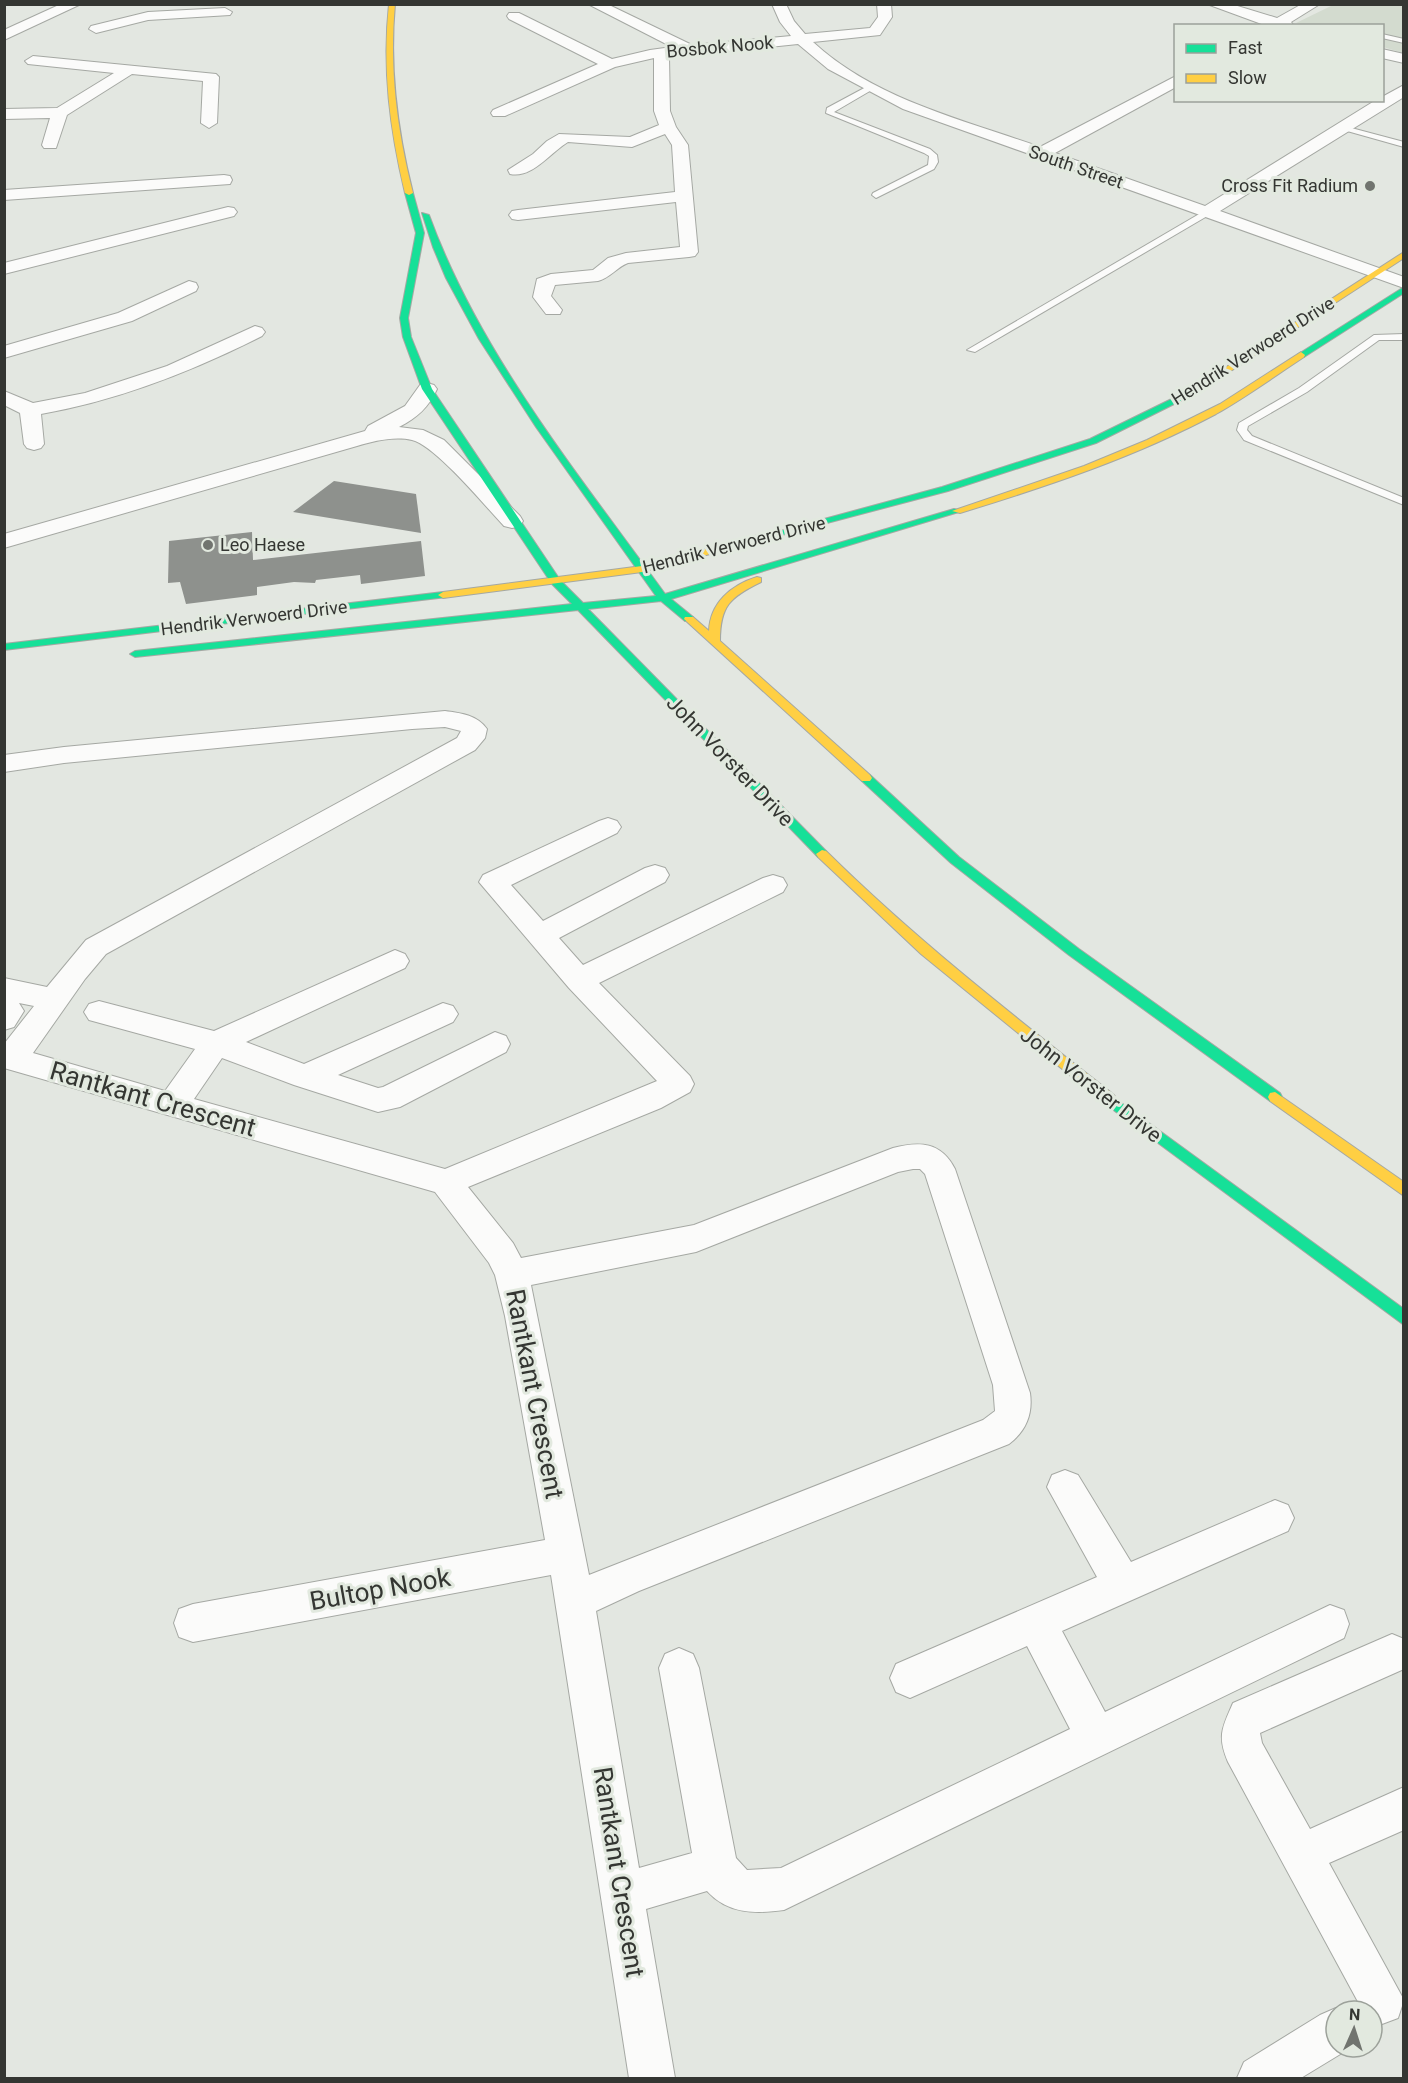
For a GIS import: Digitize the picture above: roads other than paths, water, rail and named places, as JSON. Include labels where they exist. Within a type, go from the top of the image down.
[{"type":"main road","name":"John Vorster Drive","points":[[392,4],[386,65],[391,117],[400,165],[420,233],[420,243],[406,300],[404,318],[407,337],[427,389],[556,582],[846,879],[966,987],[1152,1133],[1404,1318]]},
{"type":"main road","points":[[400,4],[395,33],[394,65],[400,126],[408,164],[431,234],[460,297],[503,374],[663,598],[715,641],[955,860],[1074,952],[1404,1190]]},
{"type":"main road","name":"Hendrik Verwoerd Drive","points":[[4,647],[556,582],[642,569],[945,489],[1093,441],[1151,414],[1206,385],[1404,254]]},
{"type":"main road","name":"Hendrik Verwoerd Drive","points":[[122,655],[663,598],[1063,477],[1154,441],[1214,411],[1404,289]]},
{"type":"main road","points":[[715,641],[713,618],[725,599],[751,582],[940,516]]},
{"type":"street","points":[[4,36],[74,4]]},
{"type":"street","points":[[595,4],[687,49]]},
{"type":"street","name":"South Street","points":[[779,4],[800,40],[871,88],[934,116],[1404,283]]},
{"type":"street","name":"Bosbok Nook","points":[[499,113],[610,64],[640,56],[687,49],[875,32],[885,17],[884,4]]},
{"type":"street","points":[[1214,4],[1277,24]]},
{"type":"street","points":[[1282,24],[1313,4]]},
{"type":"street","points":[[96,28],[148,16],[228,8],[222,30]]},
{"type":"street","points":[[514,16],[610,64]]},
{"type":"street","points":[[554,310],[542,297],[543,284],[551,280],[598,275],[614,262],[626,258],[689,252],[680,145],[668,127],[662,111],[661,52]]},
{"type":"street","points":[[1384,53],[1404,59]]},
{"type":"street","points":[[33,61],[211,78],[209,123]]},
{"type":"street","points":[[4,114],[60,113],[129,70]]},
{"type":"street","points":[[1040,154],[1174,81]]},
{"type":"street","points":[[1206,213],[1404,90]]},
{"type":"street","points":[[50,145],[60,113]]},
{"type":"street","points":[[516,170],[539,158],[553,144],[565,137],[632,142],[668,127]]},
{"type":"street","points":[[4,195],[224,180]]},
{"type":"street","points":[[168,226],[173,184]]},
{"type":"street","points":[[518,215],[685,196]]},
{"type":"street","points":[[4,269],[228,212]]},
{"type":"street","points":[[4,352],[125,317],[189,287]]},
{"type":"street","points":[[4,397],[30,410],[84,399],[158,378],[211,356],[255,332]]},
{"type":"street","points":[[350,441],[412,411],[424,399],[427,389]]},
{"type":"street","points":[[30,410],[34,444]]},
{"type":"street","points":[[4,541],[350,441],[403,432],[429,438],[522,531]]},
{"type":"street","points":[[4,764],[64,755],[412,720],[444,718],[471,724],[474,729],[472,738],[466,744],[96,948],[75,971],[56,1000],[8,1057]]},
{"type":"street","points":[[446,1182],[650,1099],[679,1084],[579,980],[493,882],[608,827]]},
{"type":"street","points":[[540,935],[655,875]]},
{"type":"street","points":[[579,980],[773,885]]},
{"type":"street","points":[[172,1105],[216,1044],[395,961]]},
{"type":"street","points":[[4,1019],[9,1011],[6,996],[56,1000]]},
{"type":"street","points":[[99,1012],[216,1044],[305,1077],[378,1100],[389,1098],[495,1044]]},
{"type":"street","points":[[305,1077],[443,1014]]},
{"type":"street","name":"Rantkant Crescent","points":[[8,1057],[446,1182],[501,1253],[512,1275],[575,1601],[652,2079]]},
{"type":"street","points":[[512,1275],[696,1238],[893,1161],[922,1156],[932,1160],[939,1169],[1011,1385],[1013,1416],[1007,1425],[996,1432],[639,1573],[575,1601]]},
{"type":"street","points":[[1065,1487],[1123,1585]]},
{"type":"street","points":[[910,1678],[1275,1518]]},
{"type":"street","name":"Bultop Nook","points":[[193,1623],[566,1554]]},
{"type":"street","points":[[1036,1623],[1096,1737]]},
{"type":"street","points":[[679,1668],[716,1867],[726,1883],[749,1893],[784,1889],[1330,1624]]},
{"type":"street","points":[[1385,2001],[1242,1748],[1240,1733],[1247,1717],[1392,1654]]},
{"type":"street","points":[[1301,1854],[1404,1808]]},
{"type":"street","points":[[623,1894],[716,1867]]},
{"type":"street","points":[[1260,2079],[1324,2039]]},
{"type":"lane","points":[[1384,36],[1404,41]]},
{"type":"lane","points":[[871,88],[830,110],[830,113],[927,151],[933,155],[934,162],[931,167],[876,195]]},
{"type":"lane","points":[[1343,127],[1404,145]]},
{"type":"lane","points":[[1391,141],[1404,133]]},
{"type":"lane","points":[[972,350],[1206,213]]},
{"type":"lane","points":[[1404,337],[1377,337],[1303,390],[1243,425],[1242,430],[1248,438],[1404,502]]},
{"type":"place","name":"Cross Fit Radium","points":[[1370,186]]},
{"type":"place","name":"Leo Haese","points":[[208,545]]}]
